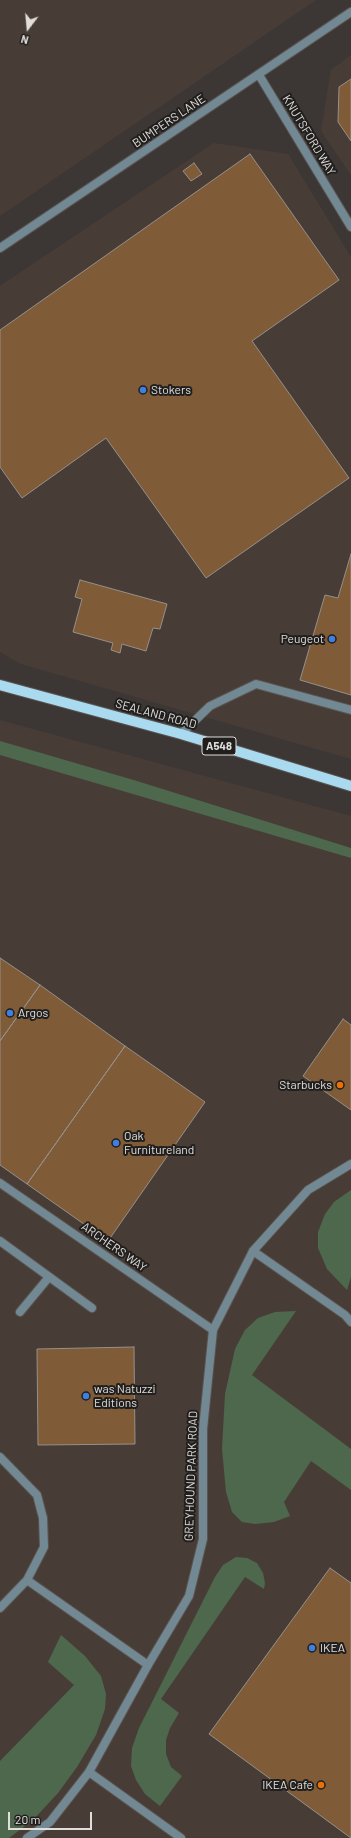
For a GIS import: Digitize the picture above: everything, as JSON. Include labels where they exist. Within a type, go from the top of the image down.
[{"type":"main road","name":"SEALAND ROAD","points":[[0,685],[181,734],[351,786]]},
{"type":"street","name":"BUMPERS LANE","points":[[0,248],[351,12]]},
{"type":"street","name":"KNUTSFORD WAY","points":[[259,75],[351,227]]},
{"type":"street","points":[[181,734],[210,706],[256,684],[351,710]]},
{"type":"street","name":"GREYHOUND PARK ROAD","points":[[27,1838],[50,1822],[89,1772],[148,1665],[189,1596],[203,1539],[203,1429],[214,1330],[253,1251],[308,1190],[351,1164]]},
{"type":"street","name":"ARCHERS WAY","points":[[0,1183],[214,1330]]},
{"type":"street","points":[[0,1241],[92,1308]]},
{"type":"street","points":[[253,1251],[345,1315],[351,1322]]},
{"type":"street","points":[[20,1312],[49,1277]]},
{"type":"street","points":[[0,1456],[37,1495],[43,1518],[44,1548],[27,1580],[0,1608]]},
{"type":"street","points":[[27,1580],[148,1665]]},
{"type":"street","points":[[89,1772],[181,1838]]},
{"type":"shaded area","points":[[0,0],[316,0],[0,216]]},
{"type":"shaded area","points":[[351,55],[351,175],[321,131],[331,70]]},
{"type":"shaded area","points":[[214,143],[288,154],[351,257],[351,759],[21,664],[0,652],[0,286]]},
{"type":"shaded area","points":[[0,720],[351,816],[351,1838],[0,1838]]},
{"type":"green space","points":[[0,741],[137,781],[351,848],[351,858],[0,755]]},
{"type":"green space","points":[[351,1190],[351,1277],[347,1290],[327,1269],[318,1248],[318,1232],[325,1214],[334,1202]]},
{"type":"green space","points":[[296,1311],[252,1375],[351,1449],[351,1490],[311,1461],[284,1502],[290,1516],[274,1522],[255,1524],[242,1522],[232,1512],[226,1492],[222,1449],[225,1394],[235,1349],[245,1330],[258,1318],[275,1312]]},
{"type":"green space","points":[[236,1557],[247,1558],[257,1563],[263,1573],[265,1583],[264,1589],[245,1577],[161,1699],[179,1713],[170,1728],[166,1740],[166,1754],[171,1767],[182,1776],[160,1806],[145,1794],[136,1780],[131,1766],[132,1748],[139,1728],[215,1577],[223,1565]]},
{"type":"green space","points":[[61,1635],[85,1656],[101,1676],[106,1694],[105,1709],[96,1735],[77,1767],[58,1793],[33,1820],[9,1838],[0,1838],[0,1761],[74,1685],[48,1662]]},
{"type":"building","points":[[351,79],[351,141],[338,122],[339,87]]},
{"type":"building","name":"Stokers","points":[[250,154],[339,280],[252,341],[349,478],[206,578],[106,438],[22,498],[0,467],[0,330]]},
{"type":"building","points":[[194,163],[202,174],[191,181],[183,171]]},
{"type":"building","name":"Peugeot","points":[[351,554],[351,695],[300,680],[325,595],[338,598]]},
{"type":"building","points":[[80,580],[167,604],[160,629],[153,628],[146,651],[122,644],[120,653],[111,650],[113,643],[73,632],[82,599],[75,597]]},
{"type":"building","name":"Argos","points":[[0,958],[40,985],[0,1041]]},
{"type":"building","points":[[40,985],[125,1046],[27,1184],[0,1165],[0,1041]]},
{"type":"building","points":[[343,1019],[351,1025],[351,1110],[303,1076]]},
{"type":"building","name":"Oak Furnitureland","points":[[125,1046],[205,1102],[108,1241],[27,1184]]},
{"type":"building","name":"was Natuzzi Editions","points":[[134,1347],[135,1444],[38,1445],[37,1349]]},
{"type":"building","name":"IKEA","points":[[330,1568],[351,1583],[351,1838],[209,1734]]},
{"type":"place","name":"Stokers","points":[[143,390]]},
{"type":"place","name":"Peugeot","points":[[332,639]]},
{"type":"place","name":"Argos","points":[[10,1013]]},
{"type":"place","name":"Starbucks","points":[[340,1085]]},
{"type":"place","name":"Oak Furnitureland","points":[[116,1143]]},
{"type":"place","name":"was Natuzzi Editions","points":[[86,1396]]},
{"type":"place","name":"IKEA","points":[[312,1648]]},
{"type":"place","name":"IKEA Cafe","points":[[321,1785]]}]
